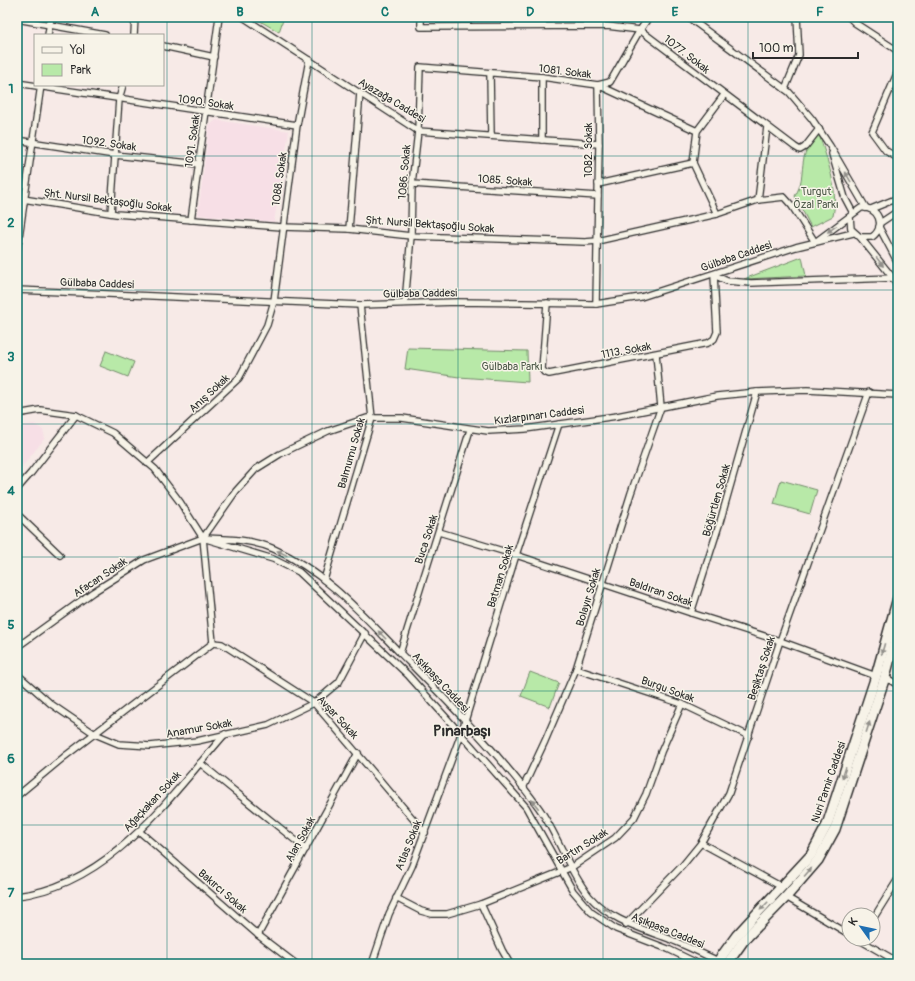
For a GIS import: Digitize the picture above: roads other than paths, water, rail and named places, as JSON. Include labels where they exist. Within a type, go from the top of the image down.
[{"type":"main road","name":"Nuri Pamir Caddesi","points":[[720,963],[786,897],[818,860],[835,829],[880,676],[898,598]]},
{"type":"main road","name":"Nuri Pamir Caddesi","points":[[720,963],[737,934],[811,855],[827,825],[898,628]]},
{"type":"street","points":[[48,34],[51,17]]},
{"type":"street","points":[[134,34],[135,17]]},
{"type":"street","name":"1091. Sokak","points":[[191,220],[219,17]]},
{"type":"street","name":"Ayazağa Caddesi","points":[[243,17],[418,131],[599,144]]},
{"type":"street","points":[[421,17],[421,27],[607,26],[640,30]]},
{"type":"street","points":[[598,85],[610,82],[649,17]]},
{"type":"street","points":[[688,17],[698,20],[785,89],[819,129],[868,208],[878,215],[880,225],[898,263]]},
{"type":"street","points":[[785,89],[800,55],[797,17]]},
{"type":"street","points":[[849,17],[855,23],[898,51]]},
{"type":"street","points":[[17,19],[99,34]]},
{"type":"street","name":"1077. Sokak","points":[[640,30],[766,127],[800,150],[805,147],[819,129]]},
{"type":"street","points":[[164,46],[214,56]]},
{"type":"street","name":"1088. Sokak","points":[[274,300],[282,227],[297,125],[309,60]]},
{"type":"street","name":"1081. Sokak","points":[[420,67],[542,77],[598,85],[697,131]]},
{"type":"street","name":"1086. Sokak","points":[[405,303],[411,236],[412,184],[418,131],[420,67]]},
{"type":"street","points":[[898,70],[872,132],[886,151],[898,158]]},
{"type":"street","points":[[490,73],[491,136]]},
{"type":"street","points":[[542,77],[542,140]]},
{"type":"street","name":"1090. Sokak","points":[[17,83],[34,85]]},
{"type":"street","name":"1082. Sokak","points":[[596,304],[599,144],[598,85]]},
{"type":"street","points":[[17,249],[41,86]]},
{"type":"street","name":"1090. Sokak","points":[[41,86],[206,113],[297,125]]},
{"type":"street","points":[[111,213],[119,99],[123,86]]},
{"type":"street","points":[[348,229],[360,93]]},
{"type":"street","points":[[717,214],[693,163],[697,131],[724,95]]},
{"type":"street","points":[[758,200],[766,127]]},
{"type":"street","name":"1092. Sokak","points":[[17,140],[115,155],[199,164]]},
{"type":"street","points":[[830,146],[851,215],[850,224],[853,233],[860,238],[893,278],[898,288]]},
{"type":"street","points":[[598,184],[693,163]]},
{"type":"street","name":"1085. Sokak","points":[[412,184],[598,196]]},
{"type":"street","name":"Şht. Nursil Bektaşoğlu Sokak","points":[[17,198],[111,213],[282,227],[348,229],[411,236],[597,241],[717,214],[758,200],[784,198],[792,206],[815,242]]},
{"type":"street","points":[[815,242],[861,208],[868,208],[898,198]]},
{"type":"street","points":[[860,238],[872,236],[880,225],[898,211]]},
{"type":"street","name":"Gülbaba Caddesi","points":[[17,290],[360,304],[456,302],[596,304],[641,297],[714,275],[744,263],[815,242],[853,233]]},
{"type":"street","points":[[714,275],[727,281],[751,283],[893,278]]},
{"type":"street","name":"1113. Sokak","points":[[547,304],[542,368],[544,372],[549,374],[708,343],[714,339],[717,332],[714,275]]},
{"type":"street","name":"Anış Sokak","points":[[147,463],[239,378],[267,325],[274,300]]},
{"type":"street","name":"Balmumu Sokak","points":[[324,580],[372,418],[360,304]]},
{"type":"street","points":[[656,354],[661,407]]},
{"type":"street","name":"Kızlarpınarı Caddesi","points":[[203,538],[236,491],[256,468],[280,454],[328,431],[372,418],[402,418],[447,424],[470,430],[488,431],[526,429],[661,407],[717,396],[757,392],[807,390],[869,392],[898,395]]},
{"type":"street","name":"Böğürtlen Sokak","points":[[691,613],[720,522],[757,392]]},
{"type":"street","name":"Beşiktaş Sokak","points":[[626,924],[683,866],[701,843],[729,793],[780,641],[869,392]]},
{"type":"street","name":"Bolayır Sokak","points":[[523,788],[576,669],[602,583],[661,407]]},
{"type":"street","points":[[17,414],[40,410],[76,415],[113,433],[155,469],[180,502],[203,538],[213,643],[17,796]]},
{"type":"street","points":[[17,489],[31,474],[76,415]]},
{"type":"street","name":"Batman Sokak","points":[[461,734],[516,555],[559,424]]},
{"type":"street","name":"Buca Sokak","points":[[400,653],[470,430]]},
{"type":"street","points":[[17,514],[60,555]]},
{"type":"street","name":"Baldıran Sokak","points":[[439,532],[516,555],[780,641],[880,676],[898,685]]},
{"type":"street","name":"Aşıkpaşa Caddesi","points":[[203,538],[242,540],[273,549],[298,561],[324,580],[430,682],[523,788],[540,810],[590,896],[626,924],[666,937],[720,963]]},
{"type":"street","name":"Aşıkpaşa Caddesi","points":[[203,538],[273,559],[299,572],[408,675],[526,806],[573,891],[591,912],[616,929],[668,949],[700,964]]},
{"type":"street","name":"Afacan Sokak","points":[[17,647],[93,592],[144,560],[203,538]]},
{"type":"street","name":"Anamur Sokak","points":[[17,674],[51,704],[95,734],[119,744],[150,746],[197,741],[268,726],[314,703],[339,682],[365,633]]},
{"type":"street","name":"Avşar Sokak","points":[[213,643],[222,644],[314,703],[425,833]]},
{"type":"street","name":"Burgu Sokak","points":[[576,669],[682,704],[749,736]]},
{"type":"street","name":"Bartın Sokak","points":[[396,898],[421,911],[432,914],[447,914],[481,904],[562,872],[615,838],[634,818],[646,794],[661,752],[682,704]]},
{"type":"street","name":"Ağaçkakan Sokak","points":[[17,896],[62,885],[94,867],[140,832],[225,734]]},
{"type":"street","name":"Atlas Sokak","points":[[372,964],[388,914],[425,833],[461,734]]},
{"type":"street","name":"Alan Sokak","points":[[258,935],[358,753]]},
{"type":"street","points":[[200,763],[306,849]]},
{"type":"street","name":"Bakırcı Sokak","points":[[140,832],[258,935],[296,964]]},
{"type":"street","points":[[701,843],[782,887]]},
{"type":"street","points":[[880,907],[898,879]]},
{"type":"street","points":[[786,897],[841,929]]},
{"type":"street","points":[[481,904],[510,964]]},
{"type":"street","points":[[873,947],[898,962]]},
{"type":"district","name":"Pınarbaşı","points":[[462,731]]},
{"type":"park label","name":"Turgut Özal Parkı","points":[[816,197]]},
{"type":"park label","name":"Gülbaba Parkı","points":[[512,366]]}]
